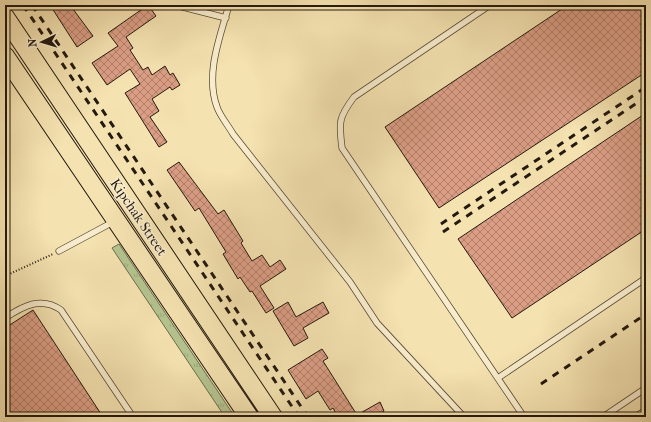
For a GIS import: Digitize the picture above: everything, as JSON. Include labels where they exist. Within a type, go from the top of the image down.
[{"type":"main road","name":"Kipchak Street","points":[[5,17],[273,417]]},
{"type":"main road","name":"Kipchak Street","points":[[5,56],[249,417]]},
{"type":"lane","points":[[175,5],[226,18]]},
{"type":"lane","points":[[229,5],[214,63],[213,86],[217,108],[233,134],[350,282],[377,323],[464,417]]},
{"type":"lane","points":[[490,5],[354,97],[344,110],[339,125],[342,148],[524,417]]},
{"type":"lane","points":[[59,251],[116,220]]},
{"type":"lane","points":[[498,378],[646,278]]},
{"type":"lane","points":[[5,318],[25,306],[37,303],[50,304],[60,310],[133,417]]},
{"type":"lane","points":[[603,417],[646,388]]},
{"type":"lane","points":[[635,417],[646,410]]},
{"type":"path","points":[[5,276],[59,251]]},
{"type":"green space","points":[[119,244],[235,417],[225,417],[112,248]]},
{"type":"building","points":[[50,5],[70,5],[93,36],[77,47]]},
{"type":"building","points":[[148,5],[156,16],[126,37],[133,48],[130,50],[143,70],[148,67],[152,75],[165,66],[170,75],[173,73],[180,85],[172,90],[170,87],[152,99],[159,111],[150,117],[167,142],[159,147],[125,93],[140,84],[130,69],[107,85],[92,63],[118,46],[108,33]]},
{"type":"building","points":[[568,5],[646,5],[646,72],[439,208],[385,127]]},
{"type":"building","points":[[646,113],[646,229],[512,318],[458,239]]},
{"type":"building","points":[[179,162],[218,214],[224,210],[243,241],[241,243],[252,261],[262,255],[270,267],[280,260],[286,269],[260,286],[274,308],[266,313],[252,291],[250,292],[240,277],[238,279],[223,254],[226,252],[199,208],[195,211],[167,170]]},
{"type":"building","points":[[288,302],[296,317],[323,302],[329,313],[303,328],[308,338],[294,346],[273,311]]},
{"type":"building","points":[[33,310],[103,417],[5,417],[5,328]]},
{"type":"building","points":[[322,349],[328,358],[323,361],[357,415],[380,402],[384,411],[373,417],[338,417],[333,408],[330,410],[318,391],[306,399],[288,370]]},
{"type":"railway","points":[[23,5],[299,417]]},
{"type":"railway","points":[[32,5],[308,417]]},
{"type":"railway","points":[[441,224],[646,87]]},
{"type":"railway","points":[[443,232],[646,97]]},
{"type":"railway","points":[[541,384],[646,314]]}]
